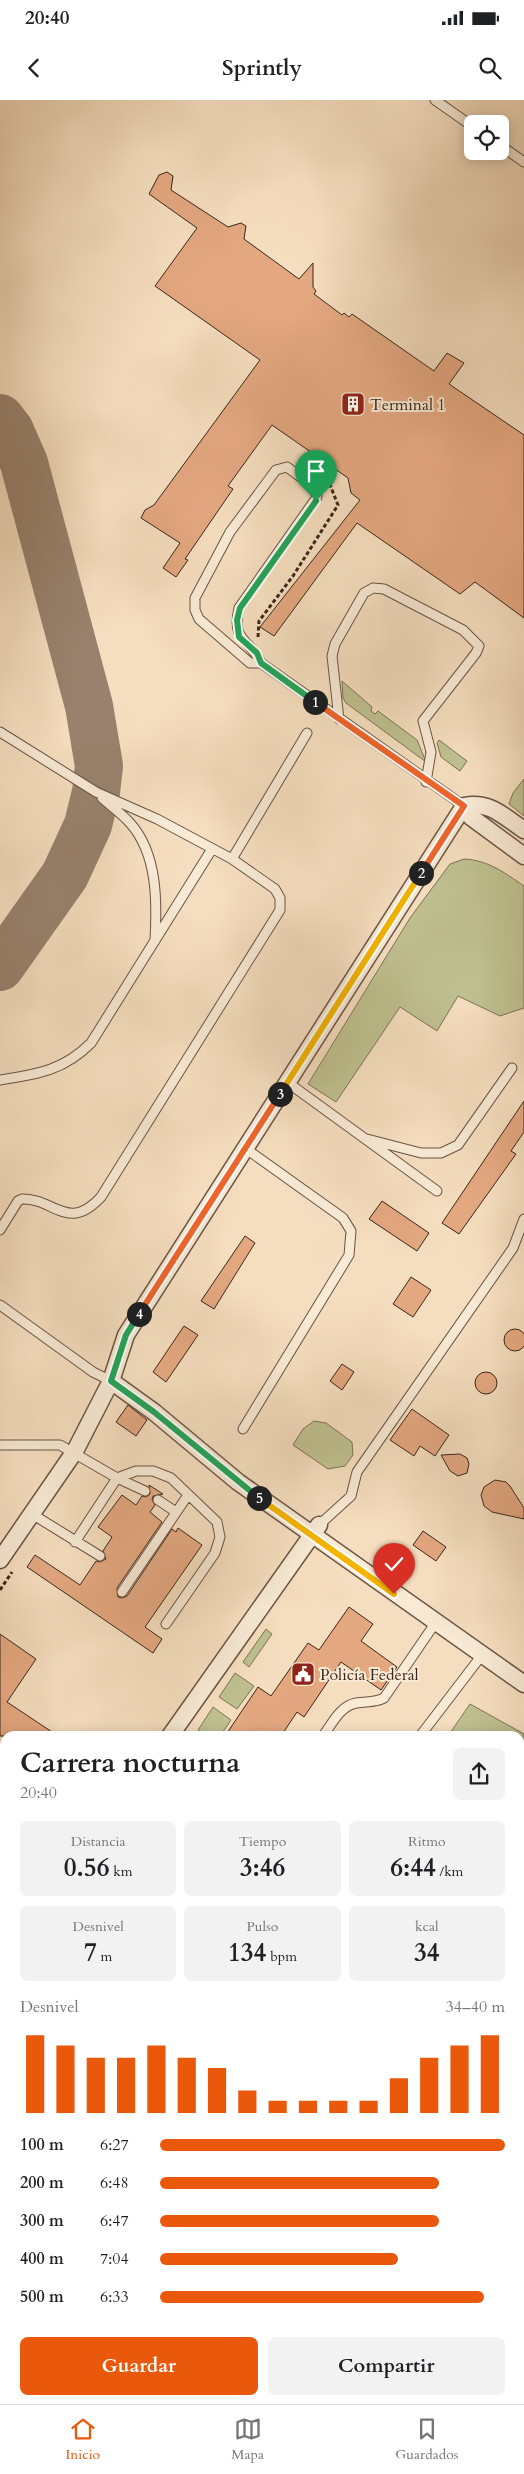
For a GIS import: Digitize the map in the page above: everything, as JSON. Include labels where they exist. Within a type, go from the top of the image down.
[{"type":"street","points":[[0,1560],[75,1451],[111,1381],[126,1335],[464,806],[486,805],[524,830]]},
{"type":"street","points":[[464,806],[471,818],[524,856]]},
{"type":"street","points":[[111,1381],[154,1412],[238,1482],[315,1530],[436,1622],[524,1684]]},
{"type":"street","points":[[174,1731],[315,1530]]},
{"type":"lane","points":[[435,100],[464,120]]},
{"type":"lane","points":[[509,151],[524,162]]},
{"type":"lane","points":[[261,663],[250,663],[199,618],[195,610],[195,598],[230,532],[276,470],[286,467],[314,486],[317,497],[240,608],[237,620],[239,637],[257,653],[261,663],[426,782],[464,806]]},
{"type":"lane","points":[[339,719],[332,656],[335,644],[364,593],[373,588],[384,589],[463,630],[479,646],[476,653],[423,721],[431,752],[426,782]]},
{"type":"lane","points":[[0,732],[96,792],[157,819],[232,859],[274,889],[280,898],[280,910],[101,1197],[90,1209],[78,1212],[60,1211],[22,1199],[18,1202],[0,1230]]},
{"type":"lane","points":[[232,859],[307,733]]},
{"type":"lane","points":[[96,792],[131,824],[144,845],[151,866],[157,904],[155,942]]},
{"type":"lane","points":[[0,1080],[44,1073],[78,1055],[90,1043],[212,849]]},
{"type":"lane","points":[[367,1139],[421,1153],[441,1153],[458,1145],[512,1068]]},
{"type":"lane","points":[[287,1082],[437,1191]]},
{"type":"lane","points":[[243,1429],[349,1255],[351,1231],[343,1218],[245,1148]]},
{"type":"lane","points":[[315,1530],[351,1496],[357,1472],[513,1248],[524,1219]]},
{"type":"lane","points":[[0,1305],[93,1372],[111,1381]]},
{"type":"lane","points":[[0,1445],[60,1445],[75,1451],[117,1478],[145,1491]]},
{"type":"lane","points":[[75,1542],[117,1478],[136,1472],[153,1471],[171,1478],[217,1522],[220,1537],[215,1553],[166,1624]]},
{"type":"lane","points":[[122,1592],[188,1495]]},
{"type":"lane","points":[[158,1500],[176,1512]]},
{"type":"lane","points":[[32,1514],[100,1556]]},
{"type":"lane","points":[[327,1731],[341,1711],[350,1704],[376,1702],[384,1698],[436,1622]]},
{"type":"lane","points":[[424,1731],[482,1654]]},
{"type":"path","points":[[257,653],[259,621],[293,576],[338,505],[319,458]]},
{"type":"green space","points":[[342,681],[372,707],[371,711],[375,714],[378,711],[417,740],[426,762],[346,703],[343,698]]},
{"type":"green space","points":[[439,740],[467,761],[460,771],[441,757],[437,743]]},
{"type":"green space","points":[[524,779],[524,816],[509,804],[513,793]]},
{"type":"green space","points":[[464,859],[489,865],[524,886],[524,1008],[500,1016],[458,996],[437,1031],[400,1007],[336,1102],[308,1084],[410,918],[450,864]]},
{"type":"green space","points":[[314,1421],[326,1423],[352,1442],[353,1455],[345,1466],[328,1469],[293,1445],[303,1429]]},
{"type":"green space","points":[[266,1629],[272,1634],[249,1667],[243,1662]]},
{"type":"green space","points":[[235,1673],[254,1686],[237,1709],[219,1697]]},
{"type":"green space","points":[[470,1704],[519,1731],[451,1731]]},
{"type":"green space","points":[[213,1707],[231,1720],[223,1731],[198,1730]]},
{"type":"building","name":"Terminal 1","points":[[167,172],[173,176],[171,190],[228,227],[241,223],[246,226],[244,239],[299,279],[313,263],[313,287],[316,291],[314,294],[342,315],[344,313],[349,317],[352,314],[434,371],[447,353],[464,363],[449,384],[524,435],[524,618],[475,582],[460,594],[357,523],[274,636],[260,627],[360,500],[351,493],[348,478],[272,425],[228,486],[233,489],[185,559],[188,560],[176,577],[163,568],[180,543],[141,518],[145,510],[154,505],[260,360],[155,286],[197,228],[149,194],[159,175]]},
{"type":"building","points":[[524,1101],[524,1132],[511,1151],[516,1154],[459,1234],[442,1223]]},
{"type":"building","points":[[382,1201],[429,1233],[417,1251],[369,1219]]},
{"type":"building","points":[[245,1236],[255,1243],[214,1309],[201,1301]]},
{"type":"building","points":[[411,1277],[431,1290],[413,1317],[393,1304]]},
{"type":"building","points":[[184,1326],[198,1335],[166,1382],[153,1372]]},
{"type":"building","points":[[511,1330],[519,1330],[525,1336],[525,1344],[519,1350],[511,1350],[505,1344],[505,1336]]},
{"type":"building","points":[[342,1364],[354,1372],[342,1390],[330,1381]]},
{"type":"building","points":[[486,1372],[494,1375],[497,1383],[494,1391],[486,1394],[478,1391],[475,1383],[478,1375]]},
{"type":"building","points":[[128,1405],[147,1420],[136,1436],[116,1422]]},
{"type":"building","points":[[412,1409],[449,1435],[435,1456],[420,1446],[414,1456],[390,1440]]},
{"type":"building","points":[[460,1454],[467,1458],[469,1464],[467,1473],[458,1476],[450,1471],[441,1455]]},
{"type":"building","points":[[495,1480],[506,1482],[510,1486],[524,1508],[524,1519],[492,1512],[484,1506],[481,1495],[484,1487]]},
{"type":"building","points":[[149,1485],[163,1494],[153,1496],[152,1500],[155,1505],[150,1512],[162,1522],[117,1588],[118,1597],[127,1596],[172,1529],[176,1532],[178,1528],[202,1545],[145,1627],[162,1639],[153,1653],[27,1567],[35,1555],[80,1585],[96,1561],[100,1562],[106,1559],[103,1551],[112,1537],[98,1527],[122,1495],[136,1505],[142,1496],[146,1497],[150,1494]]},
{"type":"building","points":[[423,1531],[446,1547],[436,1561],[413,1545]]},
{"type":"building","points":[[349,1607],[373,1624],[361,1641],[397,1667],[381,1690],[341,1662],[304,1717],[297,1712],[284,1731],[228,1731],[258,1687],[271,1696],[308,1643],[319,1650]]},
{"type":"building","points":[[0,1634],[36,1659],[7,1702],[50,1731],[0,1731]]},
{"type":"taxiway","points":[[0,418],[10,431],[24,463],[89,706],[99,766],[96,792],[88,825],[65,875],[0,967]]},
{"type":"place","name":"Terminal 1","points":[[353,404]]},
{"type":"place","name":"Policía Federal","points":[[303,1674]]},
{"type":"route","points":[[316,501],[240,608],[237,620],[239,637],[257,653],[261,663],[426,782],[464,806],[126,1335],[111,1381],[154,1412],[238,1482],[394,1594]]}]
